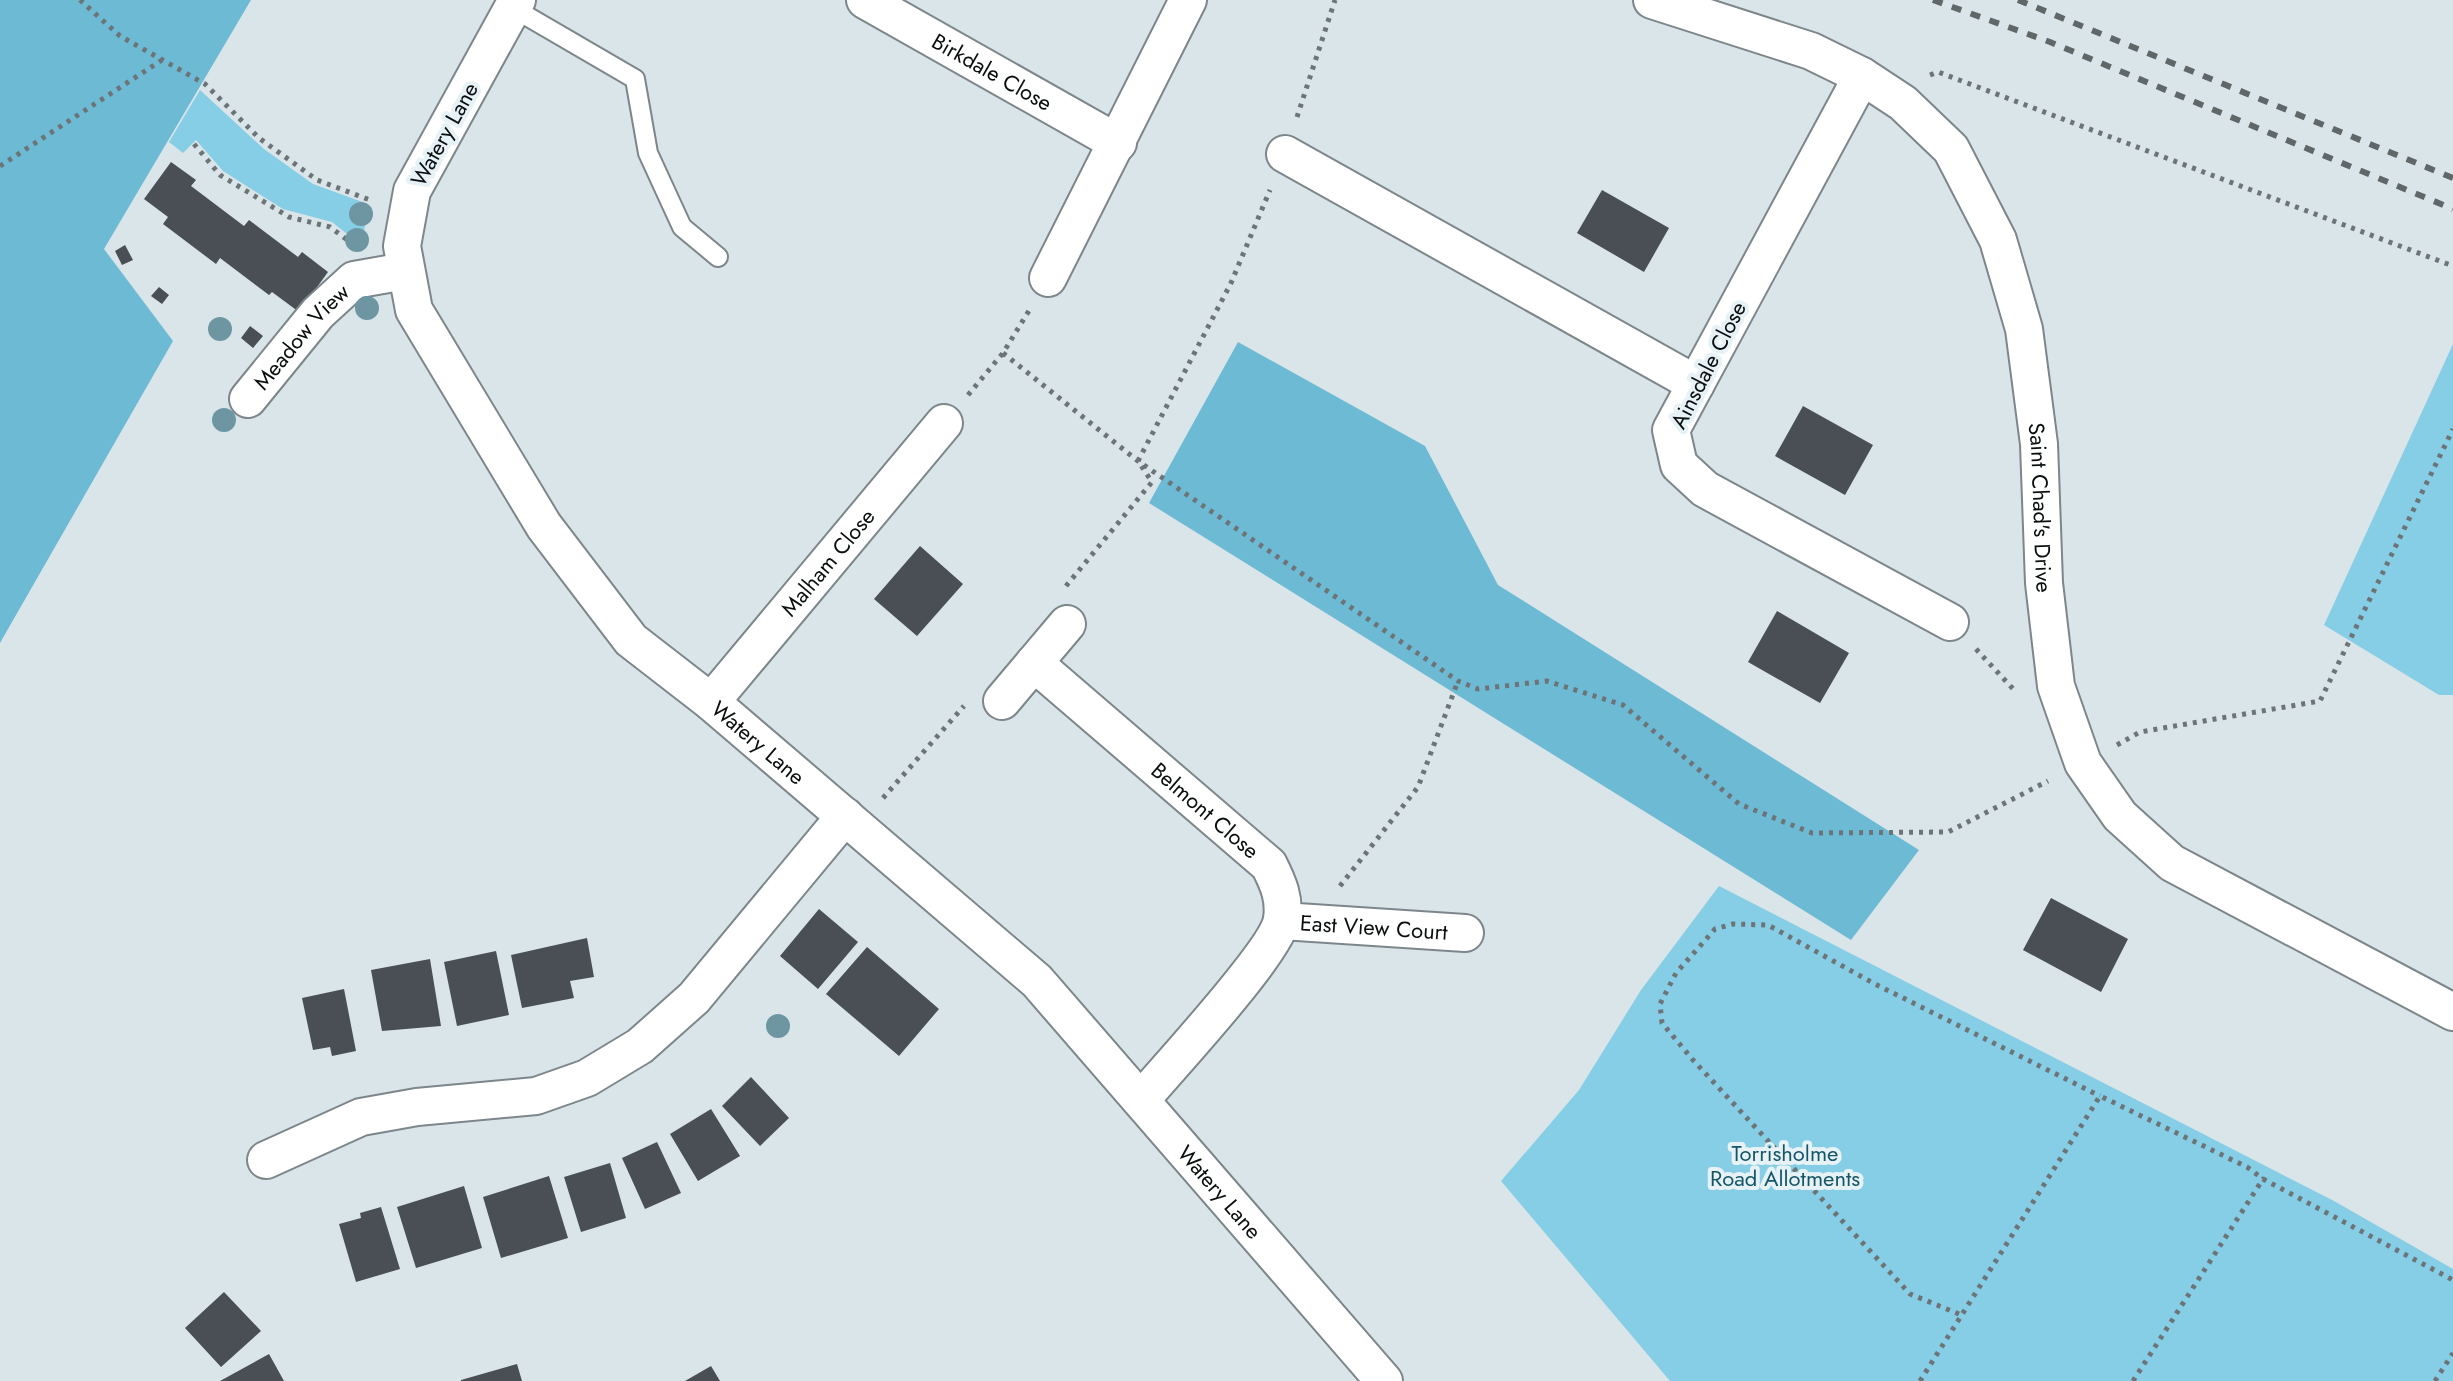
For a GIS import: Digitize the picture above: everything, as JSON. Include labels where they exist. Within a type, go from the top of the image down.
[{"type":"street","name":"Birkdale Close","points":[[865,0],[1118,143]]},
{"type":"street","points":[[1048,278],[1188,0]]},
{"type":"street","name":"Saint Chad's Drive","points":[[1652,0],[1811,51],[1871,82],[1903,103],[1951,149],[1998,240],[2024,329],[2039,444],[2044,583],[2056,686],[2083,763],[2120,816],[2172,863],[2453,1012]]},
{"type":"street","name":"Watery Lane","points":[[515,4],[412,191],[402,246],[414,310],[544,526],[631,640],[711,702],[1037,981],[1384,1381]]},
{"type":"street","name":"Ainsdale Close","points":[[1871,82],[1671,430],[1679,465],[1705,489],[1950,622]]},
{"type":"street","points":[[1285,154],[1696,384]]},
{"type":"street","name":"Meadow View","points":[[248,399],[318,313],[354,280],[405,271]]},
{"type":"street","name":"Malham Close","points":[[711,702],[944,423]]},
{"type":"street","points":[[988,698],[1034,663],[1067,624]]},
{"type":"street","name":"Belmont Close","points":[[1034,663],[1269,865],[1283,894],[1282,921]]},
{"type":"street","points":[[266,1160],[361,1117],[417,1107],[469,1105],[536,1096],[587,1078],[640,1046],[694,998],[845,816]]},
{"type":"street","points":[[1141,1100],[1265,952],[1282,921]]},
{"type":"street","name":"East View Court","points":[[1282,921],[1465,933]]},
{"type":"lane","points":[[515,4],[635,79],[648,153],[682,227],[718,257]]},
{"type":"path","points":[[80,0],[120,36],[205,84],[259,138],[317,180],[378,203]]},
{"type":"path","points":[[1138,461],[1231,283],[1285,154],[1335,0]]},
{"type":"path","points":[[0,166],[162,60]]},
{"type":"path","points":[[1871,82],[1938,72],[2453,266]]},
{"type":"path","points":[[194,144],[220,175],[289,217],[330,227],[362,252]]},
{"type":"path","points":[[944,423],[1003,353],[1048,278]]},
{"type":"path","points":[[1003,353],[1138,461],[1458,681],[1478,689],[1547,681],[1623,705],[1739,804],[1812,833],[1948,832],[2140,732],[2320,701],[2453,429]]},
{"type":"path","points":[[1064,588],[1152,482],[1138,461]]},
{"type":"path","points":[[1950,622],[2019,695],[2056,686]]},
{"type":"path","points":[[1331,899],[1418,787],[1458,681]]},
{"type":"path","points":[[880,801],[988,698]]},
{"type":"path","points":[[1959,1314],[1910,1294],[1662,1023],[1660,1004],[1676,973],[1715,929],[1733,924],[1768,925],[1875,984],[2247,1167],[2263,1179],[2453,1280]]},
{"type":"path","points":[[1920,1381],[1959,1314],[2100,1096]]},
{"type":"path","points":[[2133,1381],[2263,1179]]},
{"type":"path","points":[[2435,1381],[2453,1353]]},
{"type":"green space","points":[[200,90],[264,149],[313,184],[368,204],[362,246],[332,222],[283,209],[223,171],[196,140],[183,153],[169,142]]},
{"type":"green space","points":[[2453,344],[2453,695],[2439,695],[2324,625]]},
{"type":"green space","name":"Torrisholme Road Allotments","points":[[1719,886],[2334,1201],[2453,1269],[2453,1381],[1670,1381],[1501,1181],[1579,1090],[1641,990]]},
{"type":"shaded area","points":[[0,0],[251,0],[104,249],[173,341],[0,643]]},
{"type":"shaded area","points":[[1238,342],[1425,446],[1498,585],[1919,850],[1851,940],[1149,503]]},
{"type":"building","points":[[171,162],[196,180],[191,186],[244,226],[249,220],[298,257],[302,252],[328,272],[299,312],[272,292],[269,295],[220,258],[216,264],[163,224],[168,217],[144,199]]},
{"type":"building","points":[[1602,190],[1669,228],[1644,272],[1577,233]]},
{"type":"building","points":[[125,245],[133,260],[122,265],[115,251]]},
{"type":"building","points":[[159,287],[169,295],[162,304],[151,296]]},
{"type":"building","points":[[250,326],[263,336],[253,348],[241,338]]},
{"type":"building","points":[[1803,406],[1873,445],[1845,495],[1775,456]]},
{"type":"building","points":[[920,546],[963,584],[917,636],[874,599]]},
{"type":"building","points":[[1777,611],[1849,653],[1820,703],[1748,662]]},
{"type":"building","points":[[2051,898],[2128,939],[2101,992],[2023,950]]},
{"type":"building","points":[[819,909],[858,942],[818,989],[780,956]]},
{"type":"building","points":[[587,938],[594,977],[570,981],[574,998],[522,1008],[511,955]]},
{"type":"building","points":[[867,947],[939,1009],[899,1056],[826,994]]},
{"type":"building","points":[[496,951],[509,1015],[457,1026],[444,962]]},
{"type":"building","points":[[430,959],[441,1026],[382,1031],[371,970]]},
{"type":"building","points":[[344,989],[356,1051],[332,1056],[330,1047],[313,1050],[302,998]]},
{"type":"building","points":[[751,1077],[789,1118],[760,1146],[722,1106]]},
{"type":"building","points":[[711,1109],[740,1156],[698,1181],[670,1134]]},
{"type":"building","points":[[657,1142],[681,1193],[645,1209],[622,1158]]},
{"type":"building","points":[[610,1163],[626,1218],[581,1232],[564,1177]]},
{"type":"building","points":[[549,1176],[568,1238],[501,1258],[483,1197]]},
{"type":"building","points":[[464,1186],[482,1248],[416,1268],[397,1207]]},
{"type":"building","points":[[381,1207],[400,1269],[356,1282],[339,1224],[361,1218],[360,1213]]},
{"type":"building","points":[[224,1292],[261,1331],[221,1367],[185,1328]]},
{"type":"building","points":[[269,1354],[284,1381],[220,1381]]},
{"type":"building","points":[[517,1364],[522,1381],[461,1381],[461,1380]]},
{"type":"building","points":[[711,1366],[720,1381],[685,1381]]},
{"type":"railway","points":[[1933,0],[2050,42],[2453,209]]},
{"type":"railway","points":[[2018,0],[2453,178]]}]
